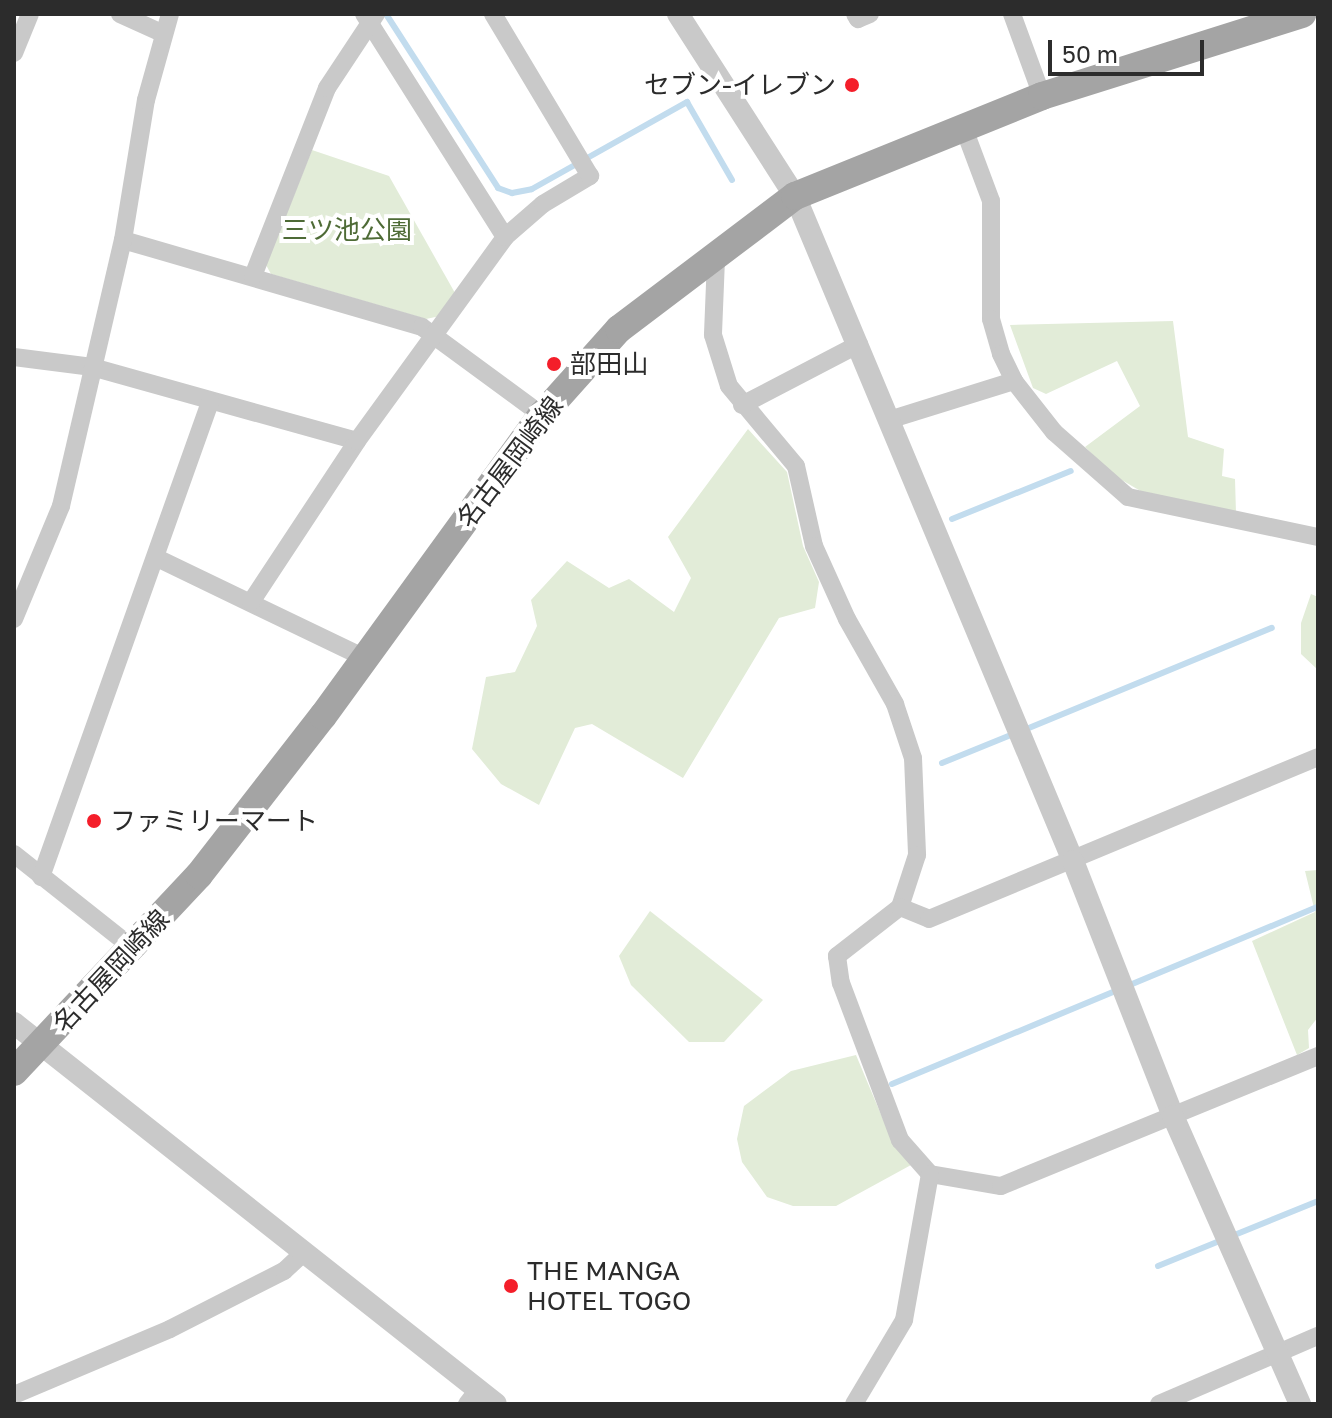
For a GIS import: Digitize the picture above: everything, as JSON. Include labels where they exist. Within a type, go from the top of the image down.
[{"type":"main road","name":"名古屋岡崎線","points":[[14,1072],[134,949],[252,810],[542,415],[619,329],[716,259],[795,196],[1042,96],[1302,14]]},
{"type":"street","points":[[14,53],[30,14]]},
{"type":"street","points":[[120,14],[164,34]]},
{"type":"street","points":[[14,619],[55,526],[123,240],[146,100],[170,14]]},
{"type":"street","points":[[251,602],[357,441],[438,335],[505,237],[543,204],[590,176],[493,14]]},
{"type":"street","points":[[678,14],[795,196],[892,419],[1073,861],[1173,1116],[1300,1404]]},
{"type":"street","points":[[855,14],[858,19],[870,14]]},
{"type":"street","points":[[1012,14],[1042,96]]},
{"type":"street","points":[[253,276],[318,107],[370,16],[505,237]]},
{"type":"street","points":[[963,126],[991,201],[991,319],[1014,381],[1054,432],[1128,497],[1318,537]]},
{"type":"street","points":[[123,240],[253,276],[438,335],[542,415]]},
{"type":"street","points":[[716,259],[713,335],[729,386],[796,466],[814,546],[907,731],[913,758],[917,855],[900,907],[837,956],[841,983],[900,1140],[930,1174],[1001,1186],[1318,1056]]},
{"type":"street","points":[[742,405],[859,344]]},
{"type":"street","points":[[14,357],[92,367],[357,441]]},
{"type":"street","points":[[892,419],[1014,381]]},
{"type":"street","points":[[41,877],[210,402]]},
{"type":"street","points":[[157,558],[365,658]]},
{"type":"street","points":[[900,907],[929,919],[1318,757]]},
{"type":"street","points":[[14,854],[134,949]]},
{"type":"street","points":[[14,1023],[480,1399]]},
{"type":"street","points":[[863,1401],[904,1320],[930,1174]]},
{"type":"street","points":[[14,1395],[170,1329],[284,1271],[302,1254]]},
{"type":"street","points":[[1159,1404],[1318,1336]]},
{"type":"green space","name":"三ツ池公園","points":[[312,150],[389,176],[455,293],[440,316],[426,319],[271,274],[266,265]]},
{"type":"green space","points":[[1173,321],[1188,437],[1224,449],[1222,476],[1235,479],[1236,513],[1149,496],[1115,476],[1085,447],[1140,406],[1117,361],[1046,394],[1033,388],[1010,325]]},
{"type":"green space","points":[[748,429],[787,472],[803,546],[819,582],[815,608],[779,618],[683,778],[592,724],[575,728],[539,805],[501,784],[472,749],[486,677],[515,672],[537,626],[531,600],[567,561],[609,588],[629,579],[674,612],[691,578],[668,537]]},
{"type":"green space","points":[[1311,594],[1318,597],[1318,670],[1301,654],[1301,623]]},
{"type":"green space","points":[[1318,870],[1318,1017],[1308,1030],[1309,1048],[1297,1055],[1252,941],[1315,912],[1305,871]]},
{"type":"green space","points":[[650,911],[763,1000],[724,1042],[689,1042],[631,985],[619,956]]},
{"type":"green space","points":[[856,1055],[885,1124],[911,1165],[836,1206],[793,1206],[767,1197],[742,1162],[737,1139],[744,1106],[791,1071]]},
{"type":"waterway","points":[[386,14],[498,188],[512,193],[532,189],[687,102],[732,180]]},
{"type":"waterway","points":[[952,519],[1071,471]]},
{"type":"waterway","points":[[1024,730],[1272,628]]},
{"type":"waterway","points":[[942,763],[1013,734]]},
{"type":"waterway","points":[[892,1084],[1318,907]]},
{"type":"waterway","points":[[1232,1236],[1318,1201]]},
{"type":"waterway","points":[[1158,1266],[1222,1240]]},
{"type":"place","name":"セブン-イレブン","points":[[852,85]]},
{"type":"place","name":"部田山","points":[[554,364]]},
{"type":"place","name":"ファミリーマート","points":[[94,821]]},
{"type":"place","name":"THE MANGA HOTEL TOGO","points":[[511,1286]]}]
